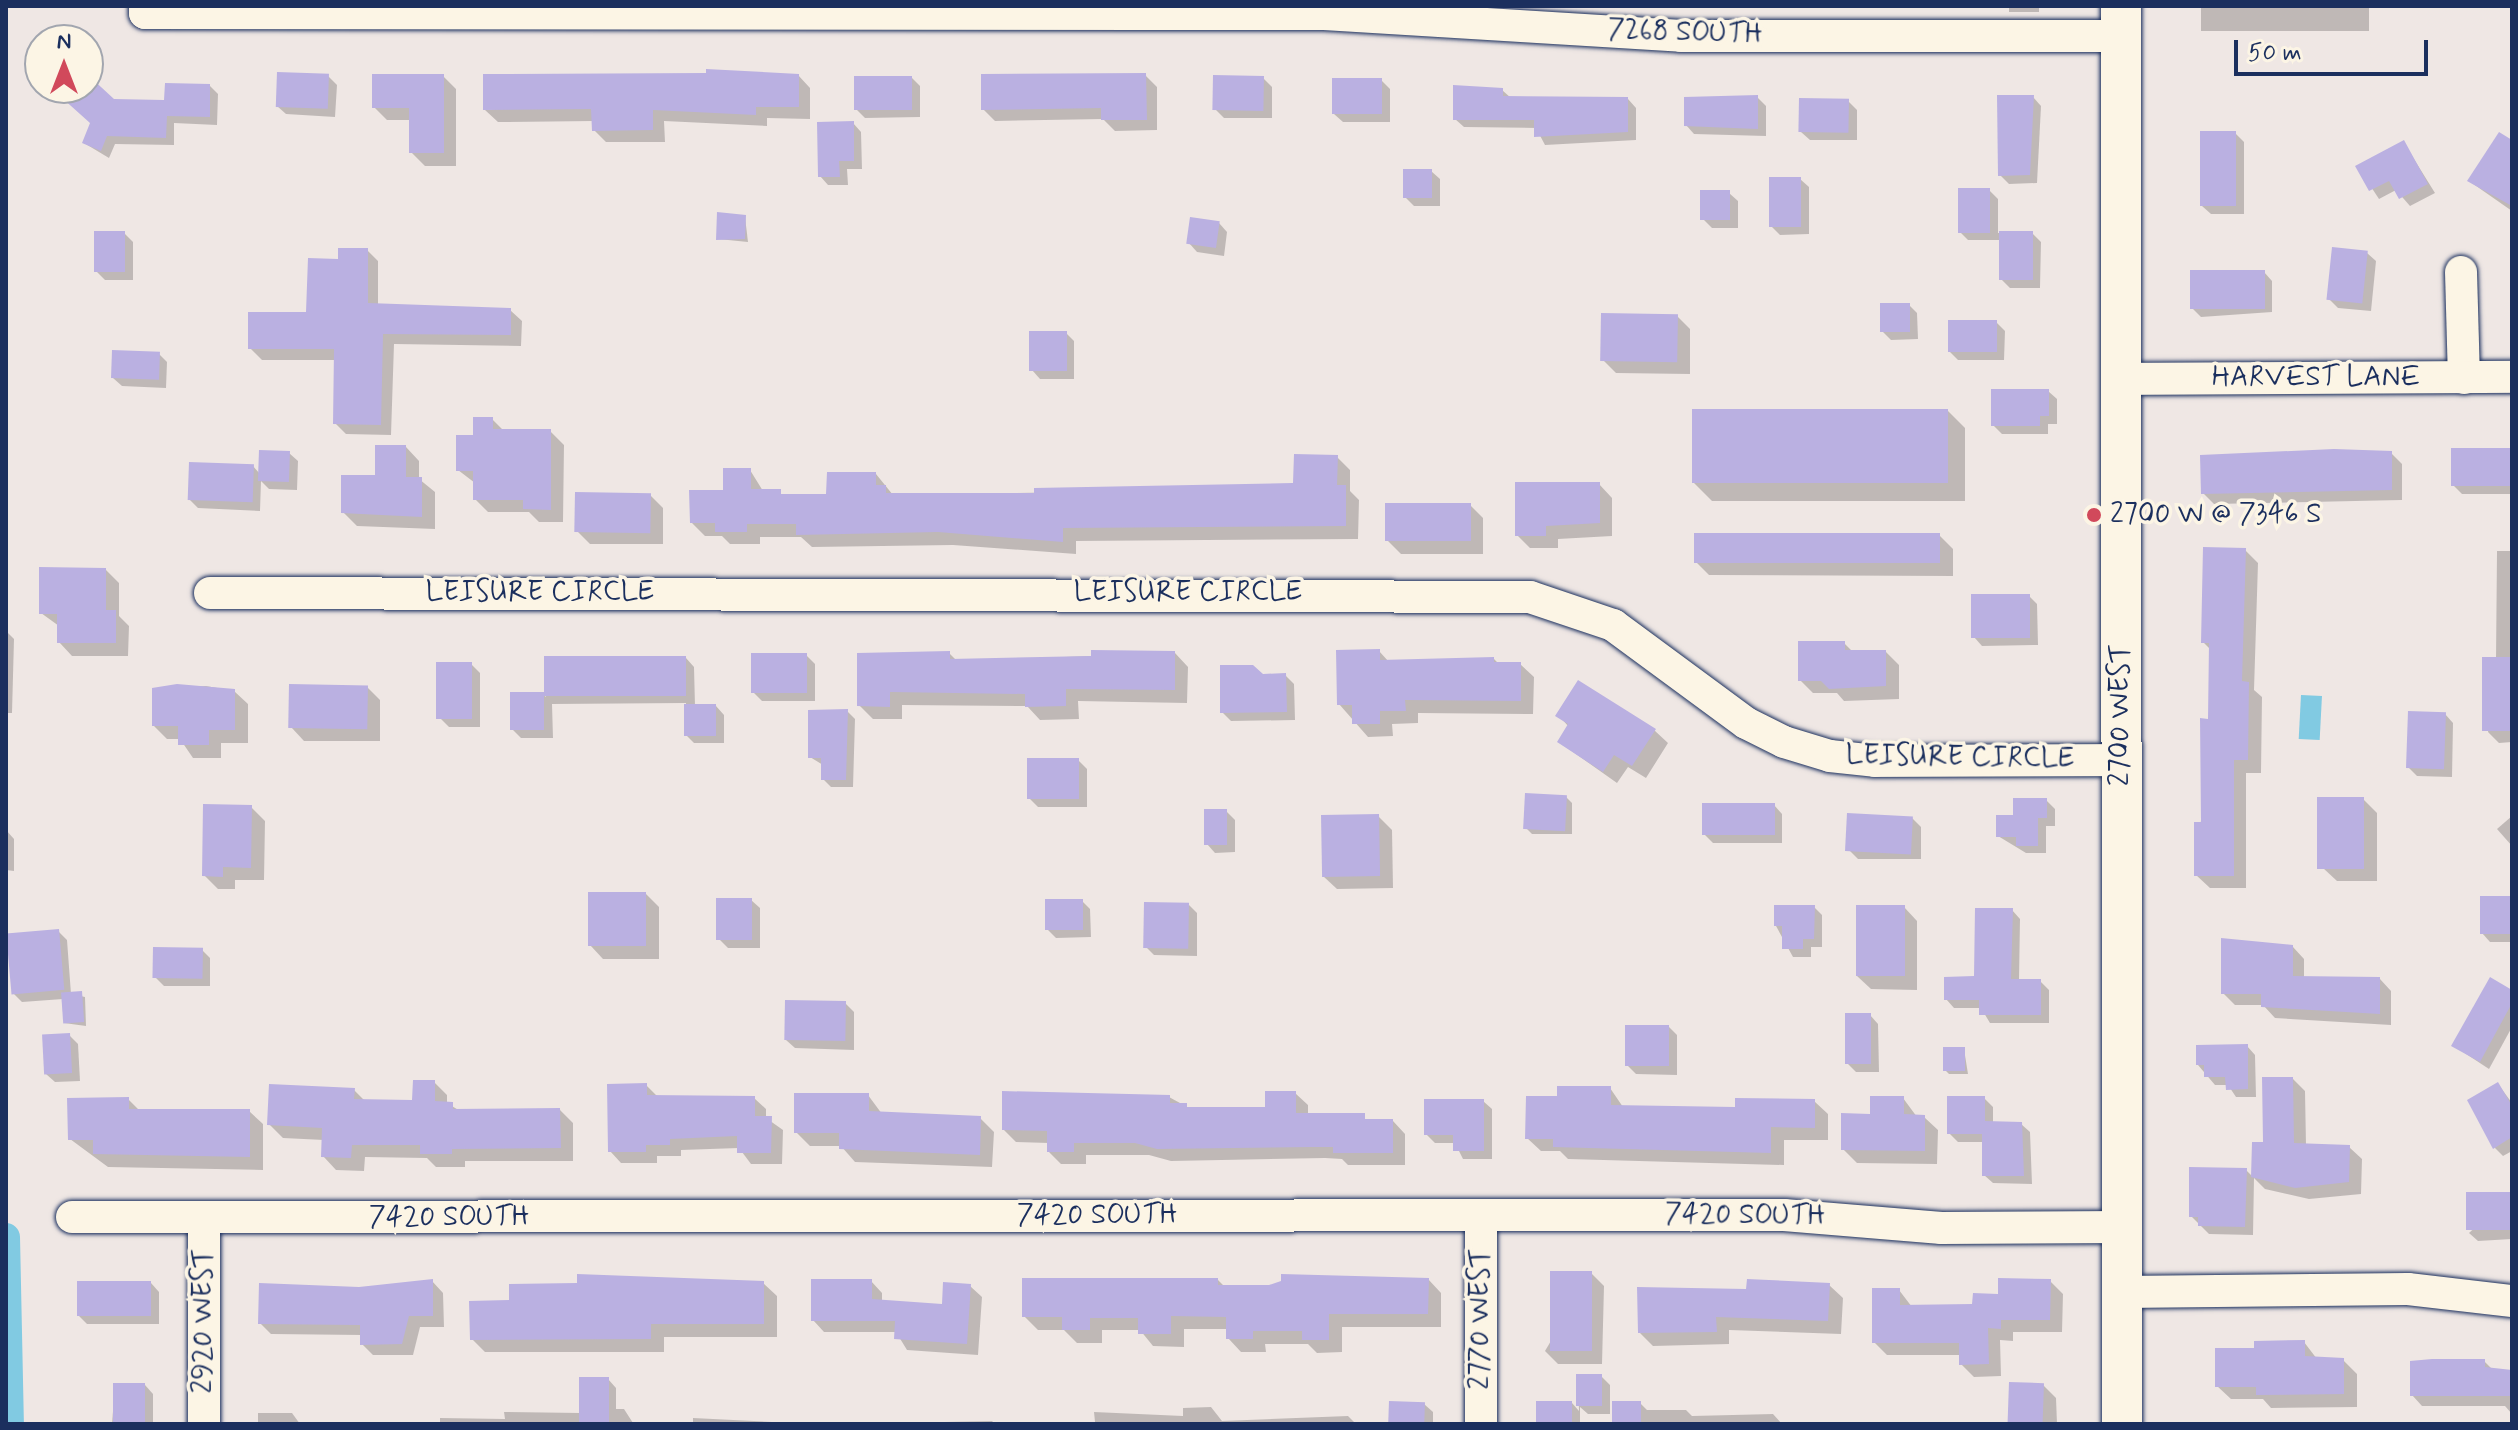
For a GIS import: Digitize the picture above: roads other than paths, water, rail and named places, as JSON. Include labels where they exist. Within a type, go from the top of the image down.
[{"type":"main road","name":"2700 WEST","points":[[2121,21],[2122,1424]]},
{"type":"street","name":"7268 SOUTH","points":[[145,9],[1308,14],[1681,36],[2121,21]]},
{"type":"street","points":[[2461,272],[2464,378]]},
{"type":"street","name":"HARVEST LANE","points":[[2121,379],[2512,377]]},
{"type":"street","name":"LEISURE CIRCLE","points":[[210,593],[1515,596],[1568,607],[1613,625],[1746,723],[1784,742],[1830,756],[1875,761],[2121,760]]},
{"type":"street","name":"2770 WEST","points":[[1481,1215],[1481,1424]]},
{"type":"street","name":"7420 SOUTH","points":[[72,1217],[1784,1215],[1941,1228],[2122,1227]]},
{"type":"street","name":"2920 WEST","points":[[204,1217],[204,1424]]},
{"type":"street","points":[[2122,1292],[2408,1289],[2512,1301]]},
{"type":"water","points":[[2301,695],[2322,696],[2320,740],[2299,739]]},
{"type":"waterway","points":[[6,1237],[10,1424]]},
{"type":"place","name":"2700 W @ 7346 S","points":[[2094,515]]}]
